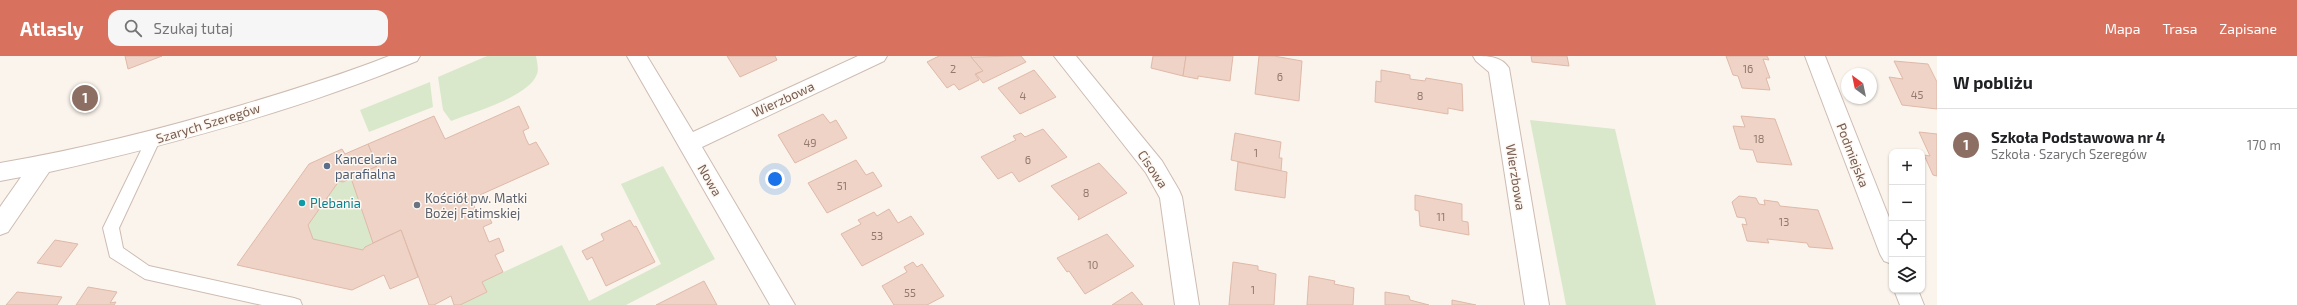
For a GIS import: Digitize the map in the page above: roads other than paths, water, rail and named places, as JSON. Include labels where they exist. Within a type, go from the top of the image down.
[{"type":"street","name":"Szarych Szeregów","points":[[0,172],[42,165],[153,140],[348,81],[410,56]]},
{"type":"street","name":"Nowa","points":[[637,56],[783,305]]},
{"type":"street","name":"Wierzbowa","points":[[689,143],[877,56]]},
{"type":"street","name":"Cisowa","points":[[1064,56],[1154,167],[1171,197],[1187,305]]},
{"type":"street","name":"Wierzbowa","points":[[1483,56],[1499,68],[1537,305]]},
{"type":"street","name":"Podmiejska","points":[[1815,56],[1889,246]]},
{"type":"street","points":[[0,225],[42,165]]},
{"type":"street","points":[[1907,293],[1912,305]]},
{"type":"lane","points":[[153,140],[111,228],[116,252],[145,272],[294,305]]},
{"type":"place","name":"Szkoła Podstawowa nr 4","points":[[85,98]]},
{"type":"place","name":"Kancelaria parafialna","points":[[327,166]]},
{"type":"place","name":"Plebania","points":[[302,203]]},
{"type":"place","name":"Kościół pw. Matki Bożej Fatimskiej","points":[[417,205]]}]
